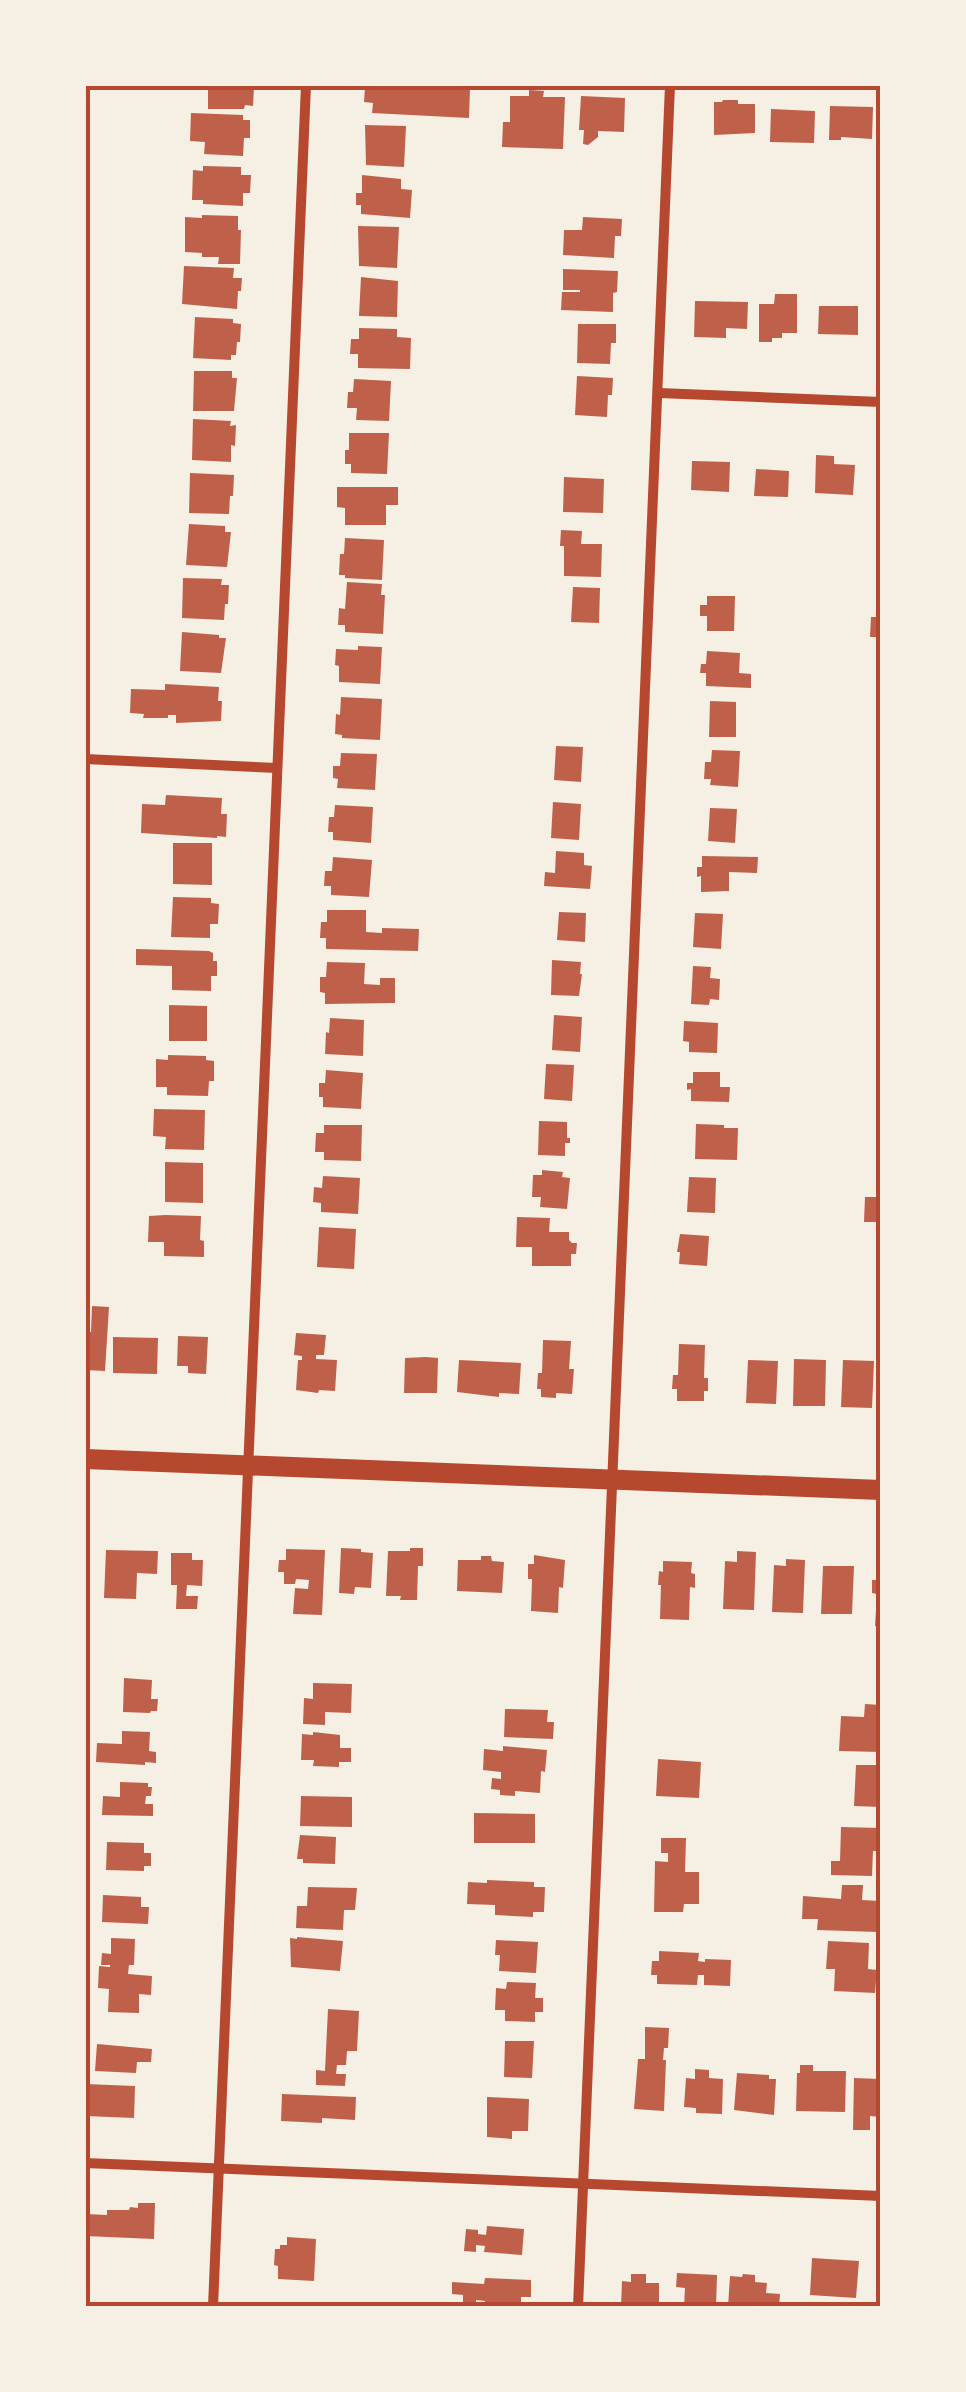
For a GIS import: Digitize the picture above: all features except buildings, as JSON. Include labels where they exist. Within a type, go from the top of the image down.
[{"type":"main road","points":[[85,1459],[881,1490]]},
{"type":"street","points":[[213,2307],[306,85]]},
{"type":"street","points":[[578,2307],[670,85]]},
{"type":"street","points":[[658,393],[881,402]]},
{"type":"street","points":[[85,759],[277,768]]},
{"type":"street","points":[[85,2163],[881,2196]]}]
